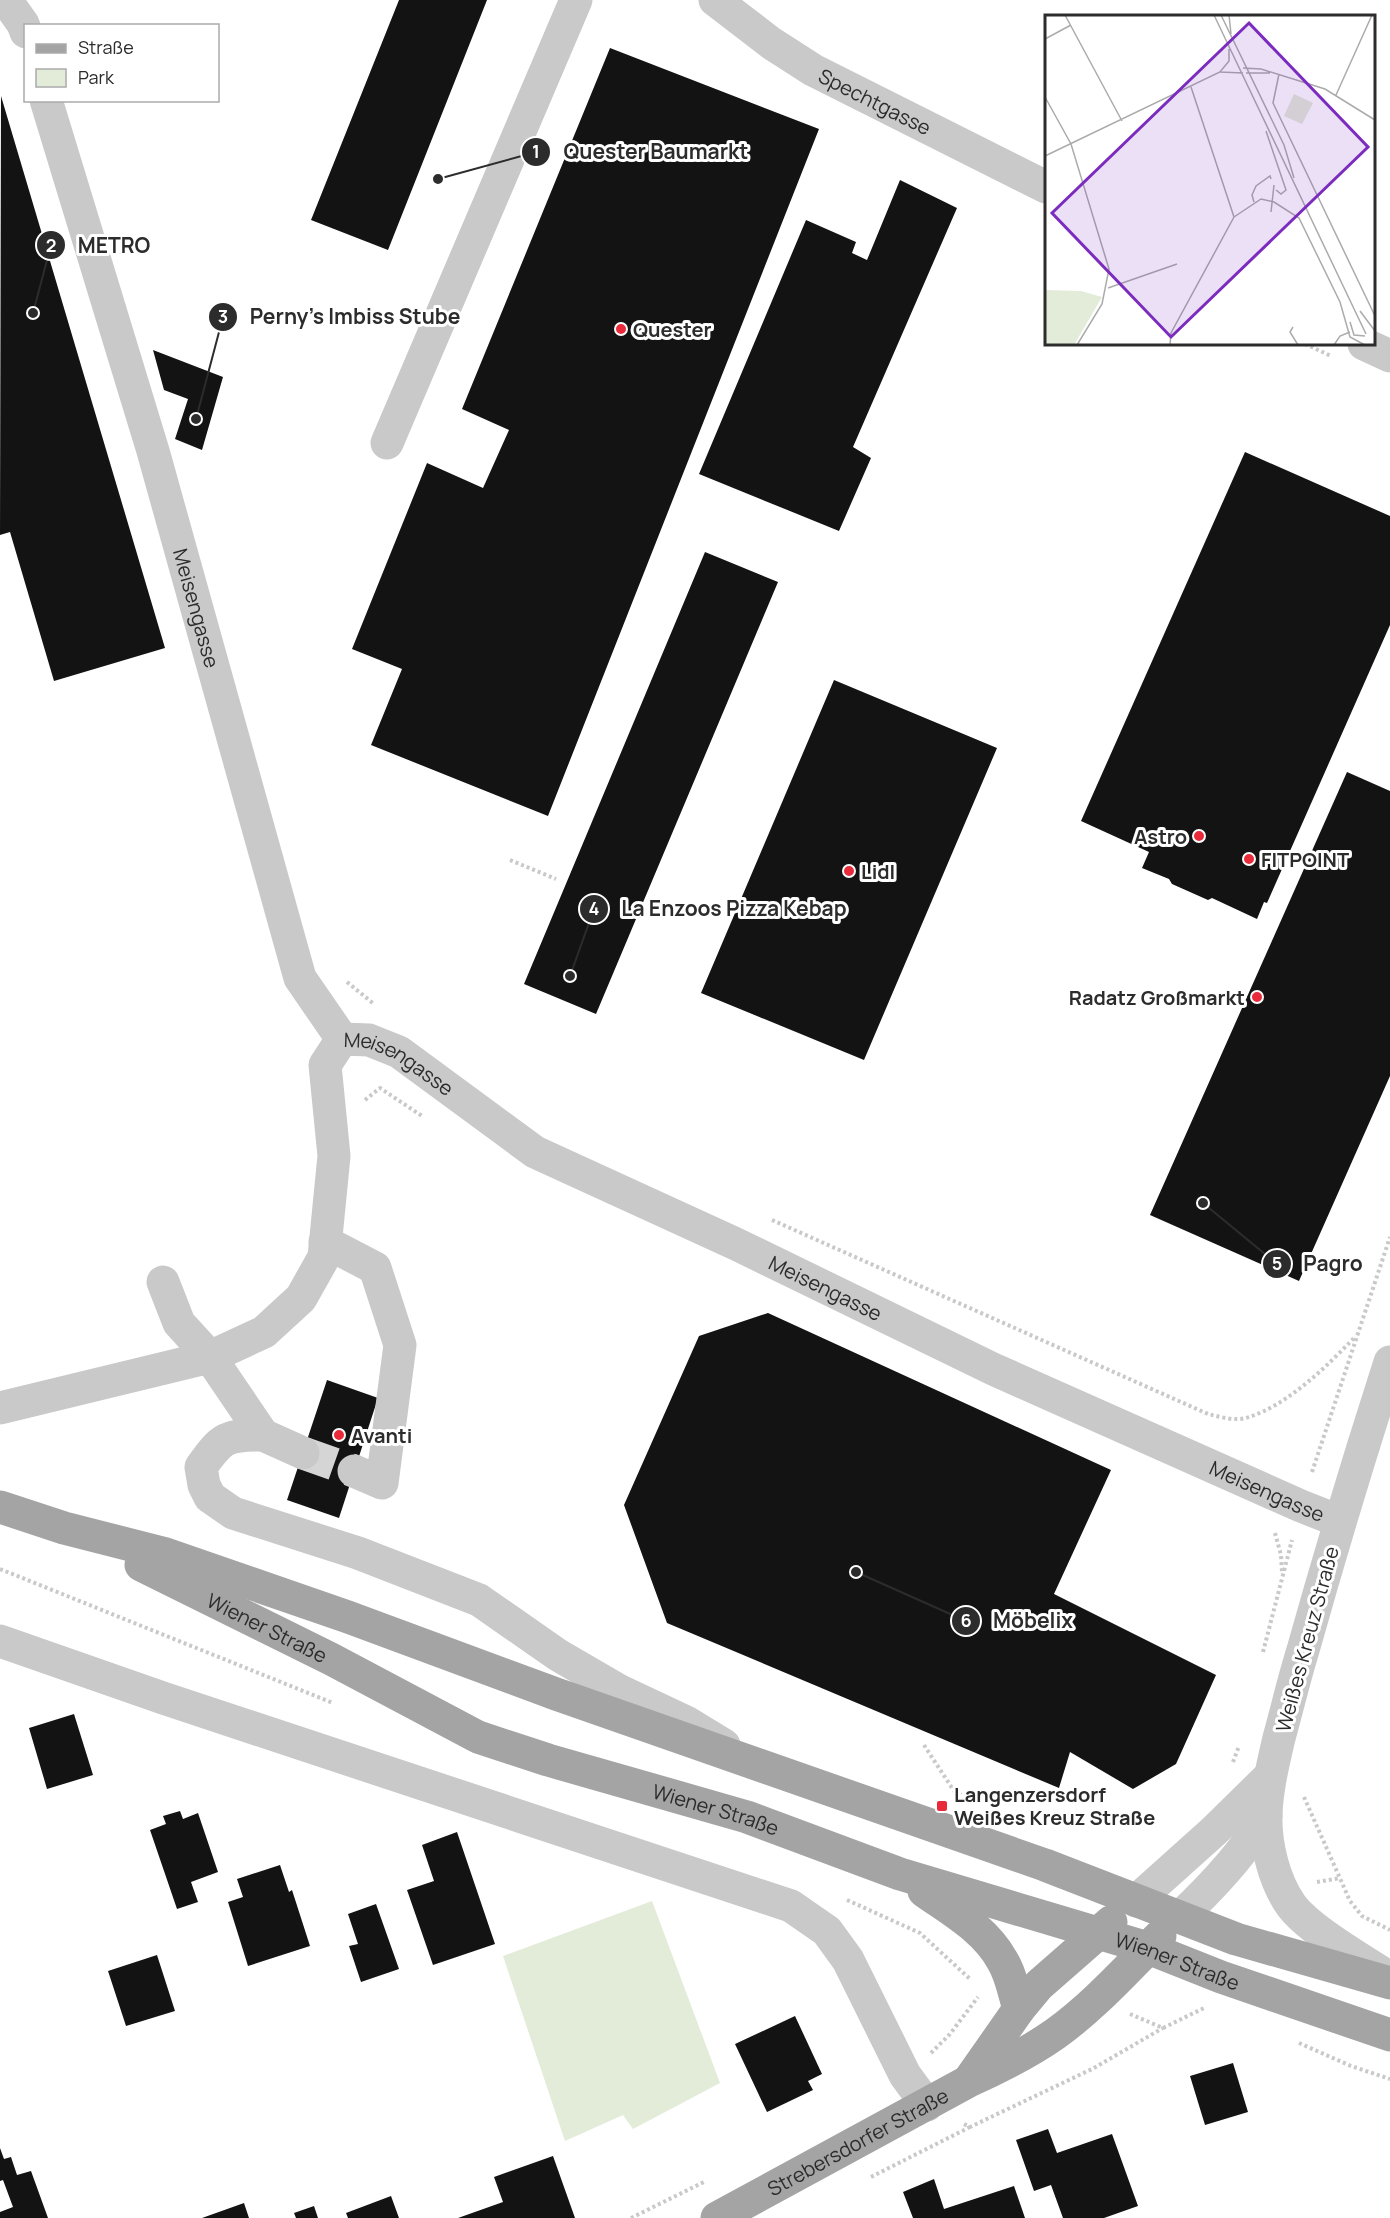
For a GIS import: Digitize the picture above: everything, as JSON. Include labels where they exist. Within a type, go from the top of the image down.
[{"type":"main road","name":"Wiener Straße","points":[[0,1507],[64,1528],[176,1558],[348,1617],[556,1694],[1045,1865],[1257,1946],[1390,1981]]},
{"type":"main road","name":"Wiener Straße","points":[[64,1528],[166,1576],[478,1737],[548,1760],[747,1817],[900,1874],[1148,1948],[1221,1977],[1390,2035]]},
{"type":"main road","points":[[900,1874],[974,1926],[989,1942],[1006,1968],[1019,2009]]},
{"type":"main road","name":"Strebersdorfer Straße","points":[[969,2081],[1019,2009],[1039,1985],[1136,1901]]},
{"type":"main road","name":"Strebersdorfer Straße","points":[[717,2218],[969,2081],[1001,2066],[1055,2034],[1101,1994],[1180,1917]]},
{"type":"street","points":[[6,0],[24,27]]},
{"type":"street","points":[[387,443],[576,0]]},
{"type":"street","name":"Spechtgasse","points":[[715,0],[771,43],[813,70],[1045,186]]},
{"type":"street","name":"Meisengasse","points":[[47,102],[159,474],[300,978],[342,1039],[369,1040],[399,1052],[535,1152],[736,1244],[993,1369],[1339,1521]]},
{"type":"street","points":[[1366,345],[1390,356]]},
{"type":"street","points":[[0,1408],[210,1357],[264,1332],[301,1298],[324,1257],[334,1156],[325,1065],[342,1039]]},
{"type":"street","points":[[325,1242],[375,1268],[400,1345],[382,1483],[354,1471]]},
{"type":"street","points":[[163,1282],[179,1323],[210,1357],[262,1435]]},
{"type":"street","name":"Weißes Kreuz Straße","points":[[1390,1362],[1339,1521],[1269,1778],[1266,1816],[1272,1861],[1292,1907],[1316,1928],[1390,1981]]},
{"type":"street","points":[[303,1453],[262,1435],[237,1435],[216,1445],[201,1467],[204,1485],[210,1497],[233,1513],[358,1553],[479,1600],[558,1655],[620,1691],[688,1723],[757,1765]]},
{"type":"street","points":[[0,1641],[163,1698],[791,1906],[827,1932],[848,1960],[905,2075],[927,2105]]},
{"type":"street","points":[[1136,1901],[1206,1839],[1269,1778]]},
{"type":"street","name":"Weißes Kreuz Straße","points":[[1180,1917],[1239,1855],[1266,1816]]},
{"type":"path","points":[[510,860],[556,879]]},
{"type":"path","points":[[340,973],[381,1011]]},
{"type":"path","points":[[765,1216],[1208,1414],[1228,1419],[1248,1418],[1284,1399],[1327,1366],[1355,1337]]},
{"type":"path","points":[[924,1745],[954,1791],[970,1800]]},
{"type":"path","points":[[1300,1788],[1350,1901],[1362,1916],[1390,1930]]},
{"type":"path","points":[[864,2181],[1092,2069],[1163,2028]]},
{"type":"path","points":[[927,2105],[970,2127]]},
{"type":"green space","points":[[652,1901],[720,2083],[633,2129],[623,2115],[565,2141],[503,1956]]},
{"type":"building","points":[[399,0],[487,0],[388,250],[311,220]]},
{"type":"building","points":[[610,48],[819,129],[548,816],[371,745],[402,669],[352,649],[427,463],[483,488],[509,430],[462,409]]},
{"type":"building","points":[[1,96],[165,648],[54,681],[10,532],[0,535]]},
{"type":"building","points":[[900,180],[957,208],[853,447],[871,458],[839,531],[699,474],[806,220],[856,242],[852,253],[867,260]]},
{"type":"building","points":[[153,350],[223,377],[202,450],[175,439],[188,399],[164,390]]},
{"type":"building","points":[[1245,452],[1390,516],[1390,625],[1267,903],[1264,902],[1257,919],[1212,898],[1208,900],[1172,884],[1169,879],[1142,868],[1149,852],[1081,821]]},
{"type":"building","points":[[705,552],[778,582],[596,1014],[524,984]]},
{"type":"building","name":"Lidl","points":[[834,680],[997,748],[864,1060],[701,993]]},
{"type":"building","points":[[1347,772],[1390,791],[1390,1076],[1299,1281],[1150,1215]]},
{"type":"building","points":[[768,1313],[1111,1470],[1054,1594],[1216,1675],[1176,1764],[1133,1789],[1070,1752],[1059,1788],[667,1623],[624,1505],[699,1336]]},
{"type":"building","points":[[327,1380],[378,1398],[339,1518],[287,1500]]},
{"type":"building","points":[[74,1714],[93,1775],[47,1789],[29,1728]]},
{"type":"building","points":[[180,1811],[183,1819],[198,1813],[218,1872],[191,1882],[198,1902],[177,1909],[150,1830],[166,1824],[163,1816]]},
{"type":"building","points":[[457,1832],[495,1944],[433,1965],[407,1890],[434,1881],[422,1845]]},
{"type":"building","points":[[280,1865],[289,1892],[292,1890],[310,1946],[248,1966],[228,1902],[243,1897],[237,1879]]},
{"type":"building","points":[[376,1904],[399,1969],[361,1982],[349,1946],[358,1944],[348,1914]]},
{"type":"building","points":[[157,1955],[175,2011],[126,2026],[108,1971]]},
{"type":"building","points":[[795,2016],[822,2074],[808,2081],[813,2090],[767,2112],[735,2044]]},
{"type":"building","points":[[1233,2063],[1248,2112],[1205,2125],[1190,2076]]},
{"type":"building","points":[[1048,2129],[1057,2153],[1112,2134],[1138,2206],[1104,2218],[1063,2218],[1051,2185],[1034,2191],[1016,2140]]},
{"type":"building","points":[[0,2148],[4,2159],[11,2157],[17,2175],[31,2171],[48,2218],[0,2218],[0,2212],[13,2207],[3,2180],[0,2181]]},
{"type":"building","points":[[553,2156],[575,2218],[458,2218],[503,2202],[494,2177]]},
{"type":"building","points":[[934,2179],[944,2209],[1014,2186],[1025,2218],[913,2218],[903,2192]]},
{"type":"building","points":[[391,2196],[399,2218],[348,2218],[346,2213]]},
{"type":"building","points":[[244,2203],[249,2218],[202,2218]]},
{"type":"building","points":[[314,2206],[318,2218],[296,2218],[294,2213]]},
{"type":"tunnel","points":[[303,1453],[354,1471]]},
{"type":"place","name":"Quester Baumarkt","points":[[438,179]]},
{"type":"place","name":"METRO","points":[[33,313]]},
{"type":"place","name":"Quester","points":[[621,329]]},
{"type":"place","name":"Perny’s Imbiss Stube","points":[[196,419]]},
{"type":"place","name":"Astro","points":[[1199,836]]},
{"type":"place","name":"FITPOINT","points":[[1249,859]]},
{"type":"place","name":"Lidl","points":[[849,871]]},
{"type":"place","name":"La Enzoos Pizza Kebap","points":[[570,976]]},
{"type":"place","name":"Radatz Großmarkt","points":[[1257,997]]},
{"type":"place","name":"Pagro","points":[[1203,1203]]},
{"type":"place","name":"Avanti","points":[[339,1435]]},
{"type":"place","name":"Möbelix","points":[[856,1572]]},
{"type":"place","name":"Langenzersdorf Weißes Kreuz Straße","points":[[942,1806]]}]
